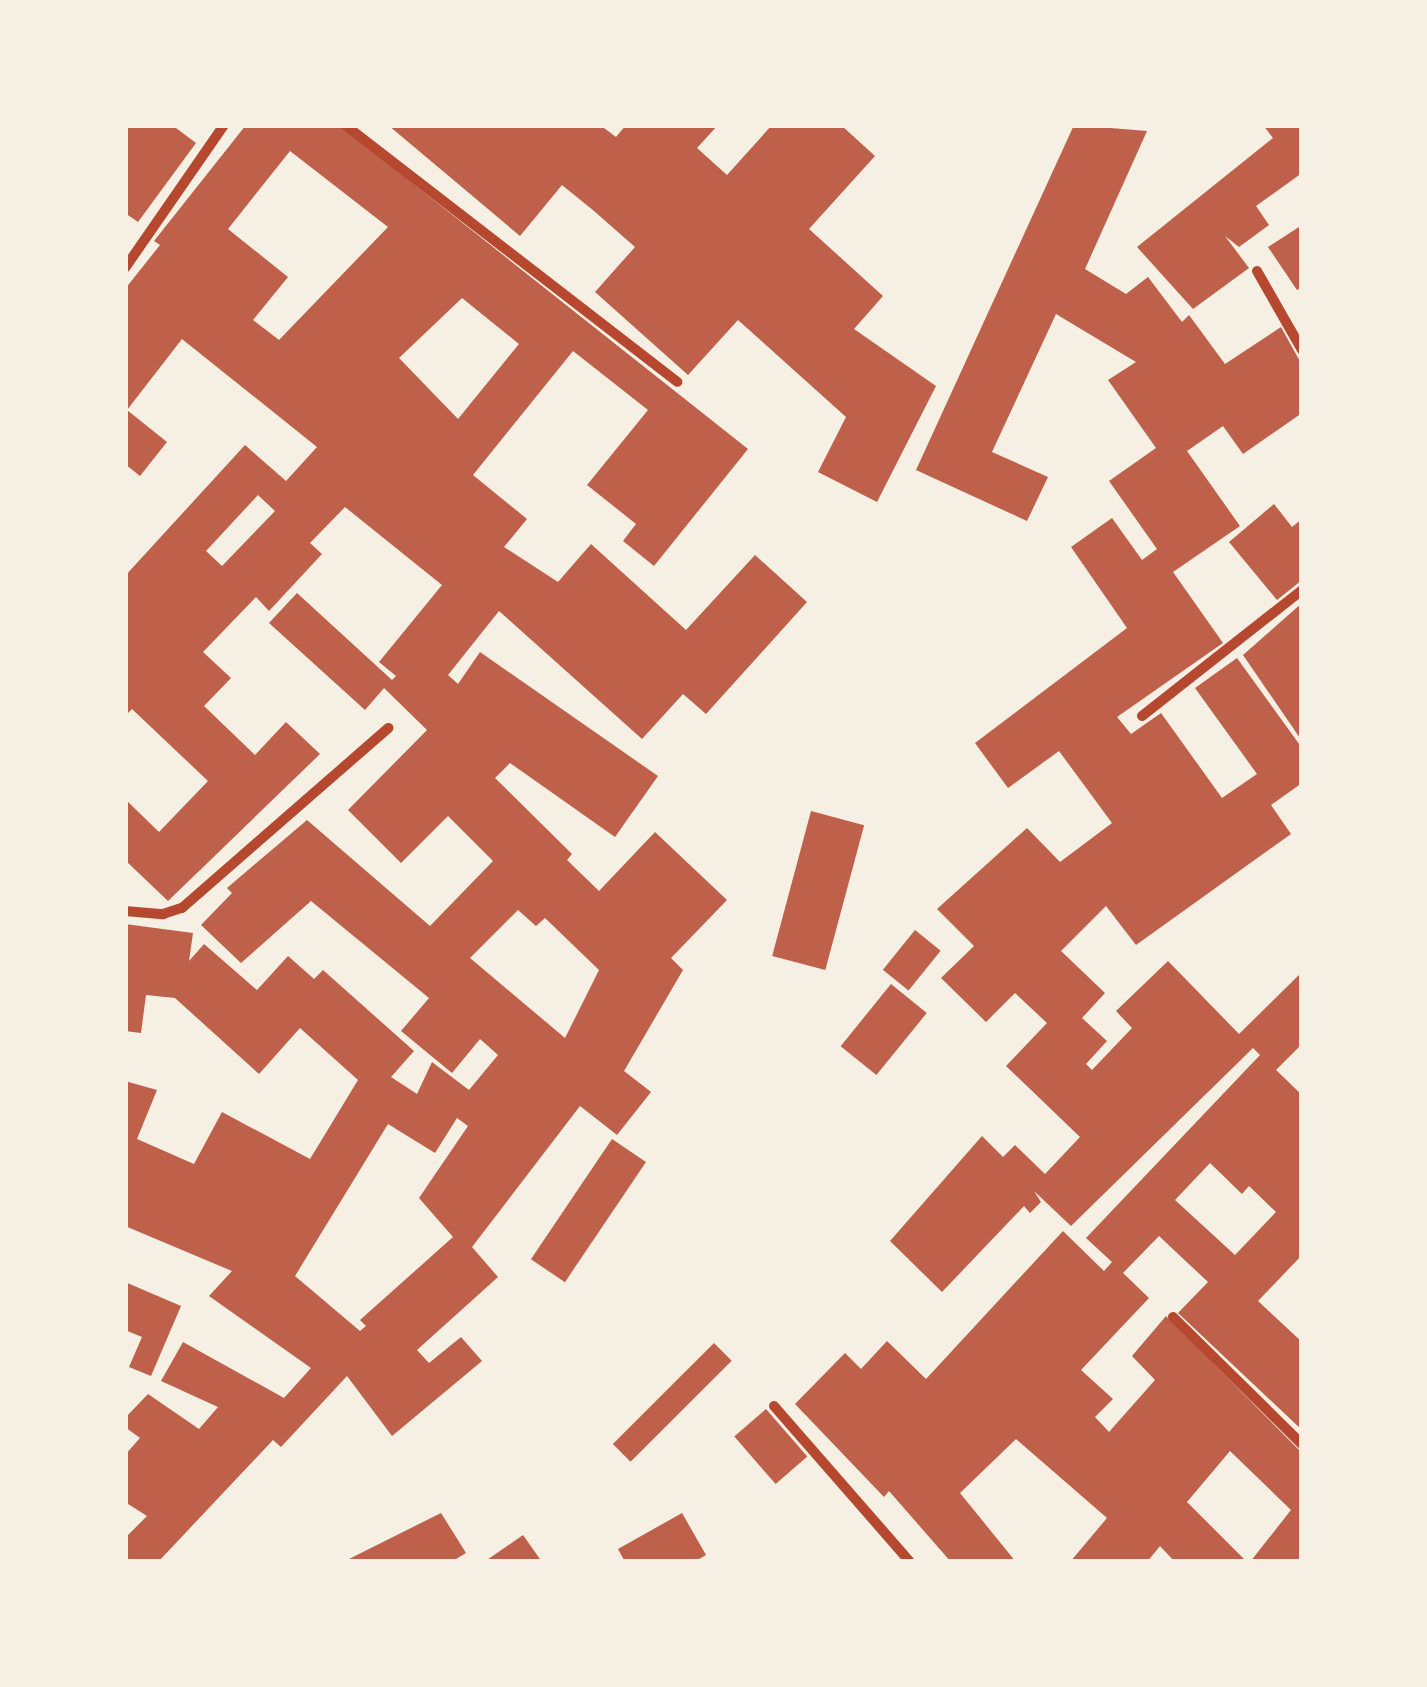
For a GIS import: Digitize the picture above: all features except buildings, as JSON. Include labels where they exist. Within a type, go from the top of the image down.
[{"type":"street","points":[[125,268],[224,125]]},
{"type":"street","points":[[345,125],[677,382]]},
{"type":"street","points":[[1257,271],[1302,350]]},
{"type":"street","points":[[1142,716],[1302,590]]},
{"type":"street","points":[[125,911],[164,914],[192,901],[388,728]]},
{"type":"street","points":[[1173,1317],[1302,1444]]},
{"type":"street","points":[[774,1406],[910,1562]]}]
